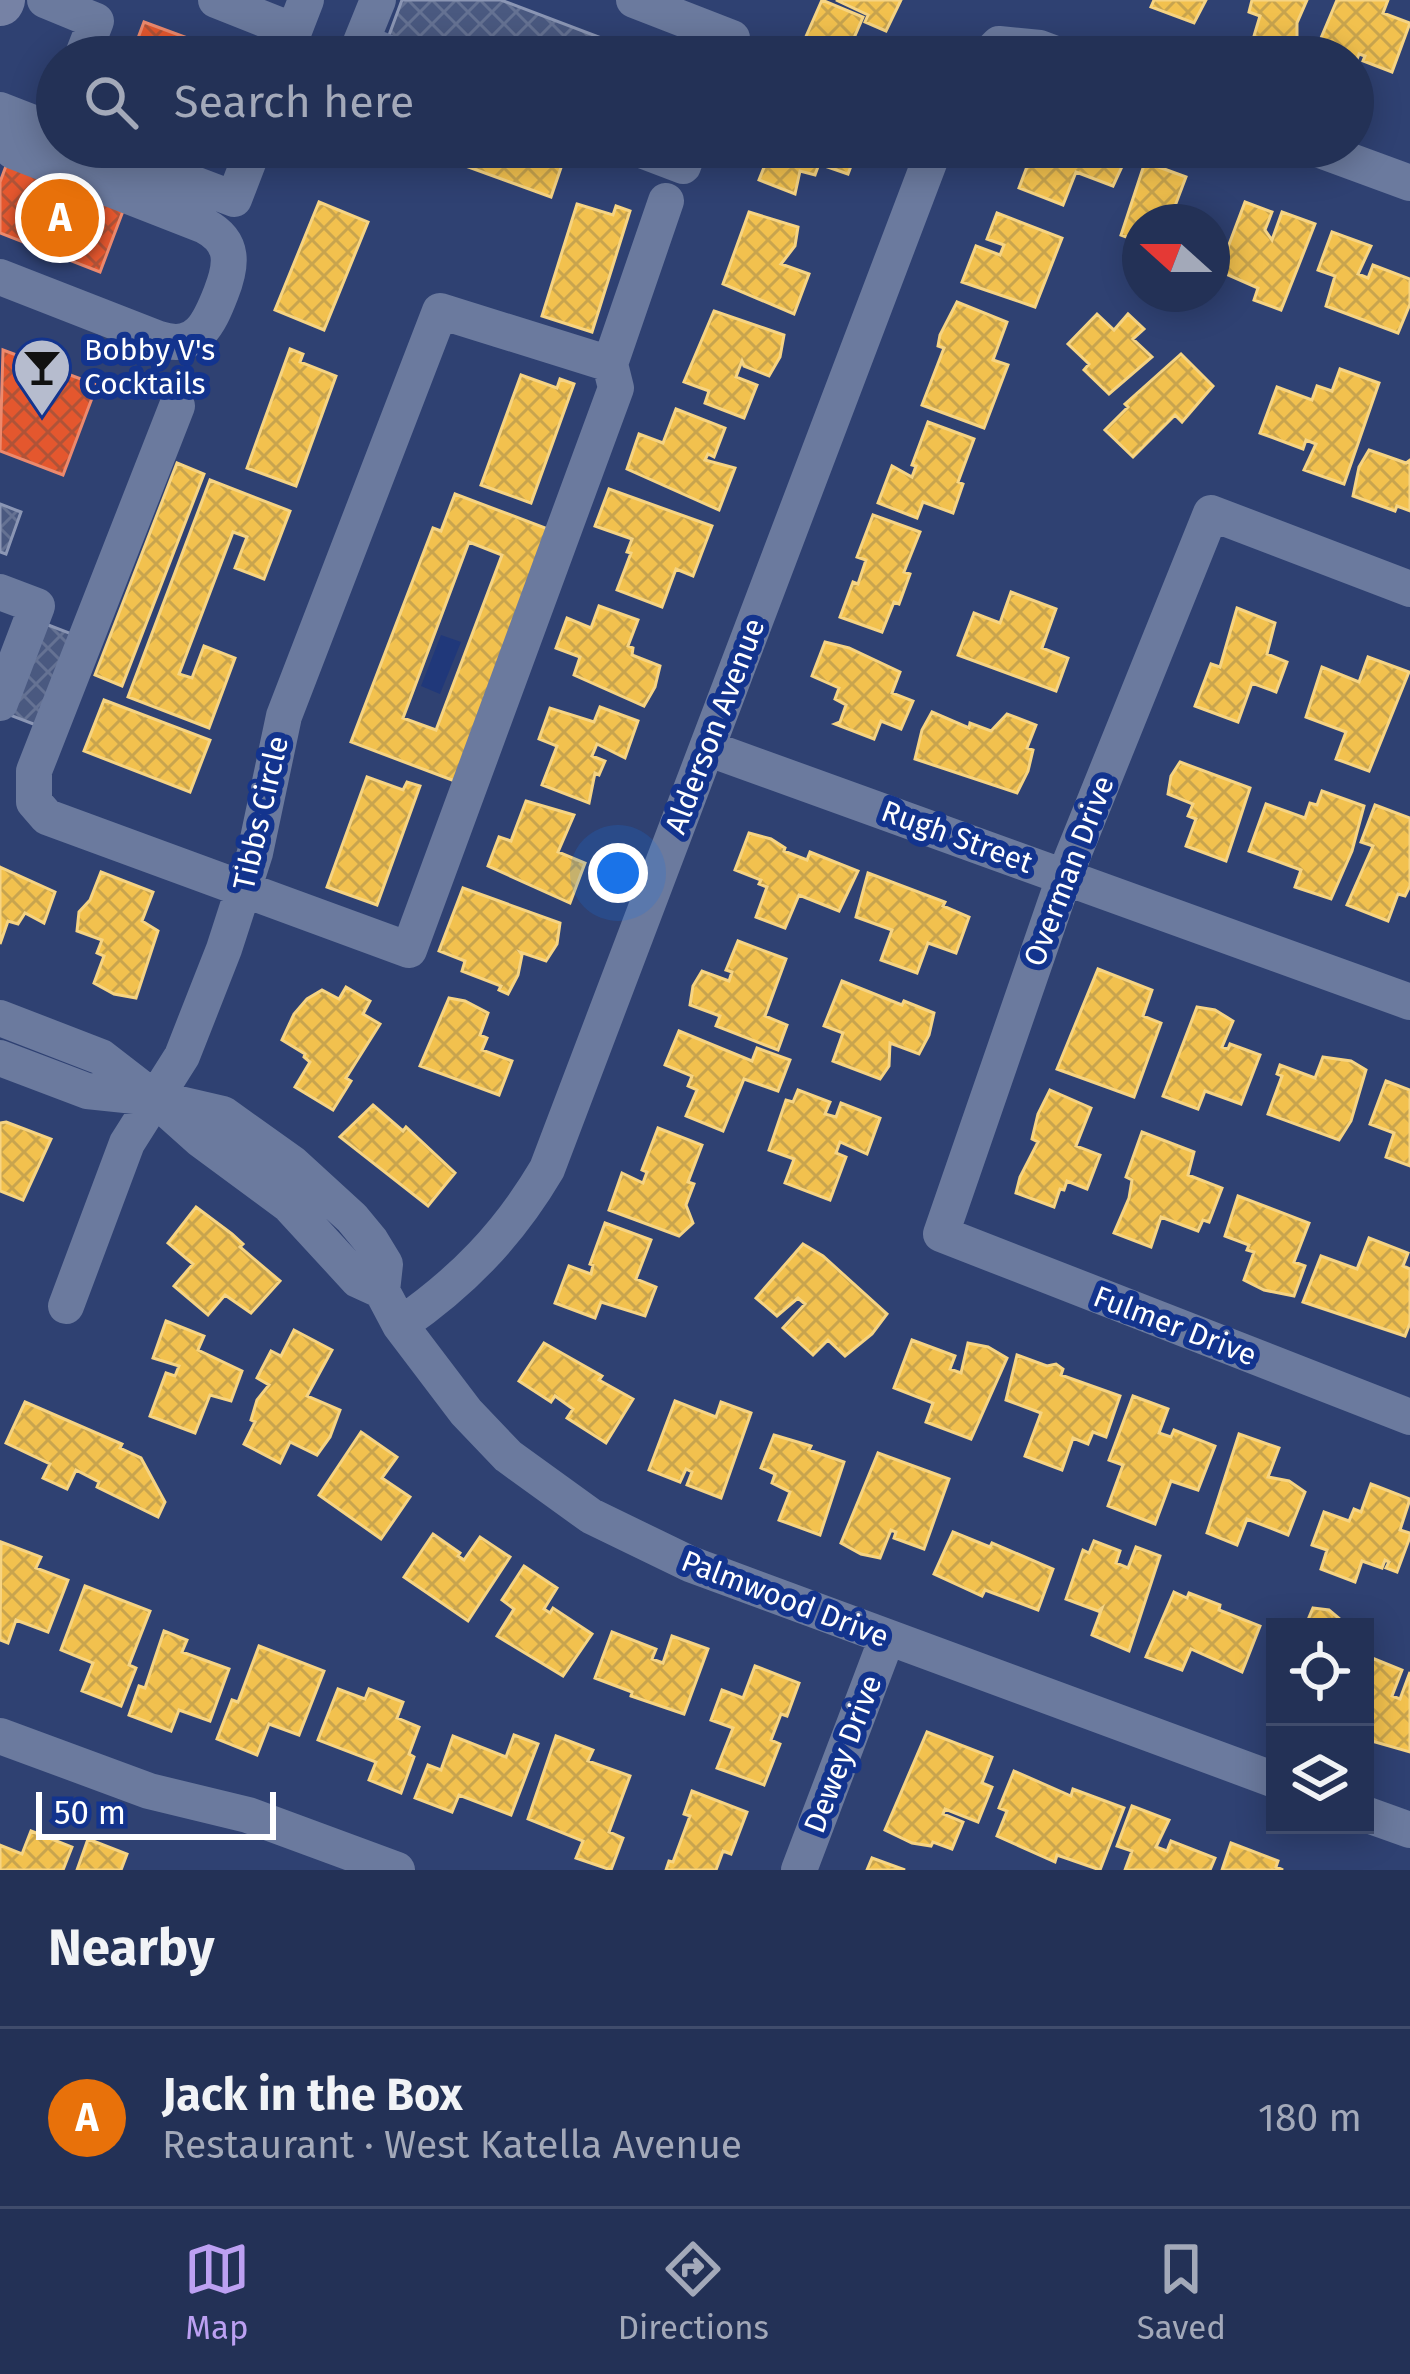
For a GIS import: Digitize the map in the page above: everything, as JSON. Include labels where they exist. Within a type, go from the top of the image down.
[{"type":"street","points":[[44,0],[96,21],[90,36]]},
{"type":"street","points":[[216,0],[294,31],[306,0]]},
{"type":"street","points":[[363,36],[378,0]]},
{"type":"street","points":[[634,0],[727,36]]},
{"type":"street","points":[[0,110],[36,122]]},
{"type":"street","points":[[6,145],[36,157]]},
{"type":"street","points":[[0,278],[159,339],[183,343],[202,333],[210,321],[231,260],[223,239],[205,226],[63,168]]},
{"type":"street","points":[[153,168],[234,199],[246,168]]},
{"type":"street","name":"Alderson Avenue","points":[[400,1325],[484,1258],[548,1169],[927,168]]},
{"type":"street","points":[[1369,168],[1410,183]]},
{"type":"street","points":[[177,406],[34,771],[34,802],[47,817],[409,950],[616,388],[610,364],[666,201]]},
{"type":"street","name":"Tibbs Circle","points":[[66,1306],[127,1143],[182,1056],[246,889],[284,716],[440,310],[610,364]]},
{"type":"street","name":"Overman Drive","points":[[941,1234],[1065,875],[1211,513],[1410,589]]},
{"type":"street","points":[[0,592],[37,606],[0,703]]},
{"type":"street","name":"Rugh Street","points":[[707,748],[1410,1002]]},
{"type":"street","name":"Palmwood Drive","points":[[0,1018],[101,1057],[154,1098]]},
{"type":"street","name":"Palmwood Drive","points":[[0,1058],[88,1090],[154,1098],[223,1114],[308,1177],[371,1241],[385,1264],[382,1292],[440,1381],[508,1456],[591,1516],[690,1564],[1266,1777]]},
{"type":"street","name":"Fulmer Drive","points":[[941,1234],[1410,1417]]},
{"type":"street","name":"Dewey Drive","points":[[800,1870],[887,1638]]},
{"type":"street","points":[[0,1736],[149,1791],[248,1815],[397,1870]]},
{"type":"street","points":[[1374,1817],[1410,1830]]},
{"type":"water","points":[[441,635],[461,642],[440,694],[421,686]]},
{"type":"building: Homes","points":[[822,0],[863,17],[855,36],[806,36]]},
{"type":"building: Homes","points":[[836,0],[901,0],[886,31],[865,22],[868,15]]},
{"type":"building: Homes","points":[[1154,0],[1206,0],[1194,23],[1151,7]]},
{"type":"building: Homes","points":[[1252,0],[1307,0],[1297,36],[1254,36],[1260,16],[1249,12]]},
{"type":"building: Homes","points":[[1337,0],[1388,0],[1383,13],[1410,23],[1392,72],[1374,65],[1374,36],[1322,36]]},
{"type":"building: Homes","points":[[471,168],[561,168],[551,197]]},
{"type":"building: Homes","points":[[764,168],[818,168],[815,175],[800,171],[795,194],[759,180]]},
{"type":"building: Homes","points":[[1026,168],[1121,168],[1113,186],[1076,172],[1063,205],[1019,188]]},
{"type":"building: Homes","points":[[1143,168],[1161,168],[1186,177],[1176,204],[1131,204]]},
{"type":"building: Homes","points":[[319,202],[368,222],[324,330],[275,310]]},
{"type":"building: Homes","points":[[1245,202],[1272,212],[1265,230],[1272,240],[1282,212],[1315,224],[1281,310],[1254,300],[1258,288],[1230,276],[1230,242]]},
{"type":"building: Homes","points":[[577,204],[613,215],[616,206],[630,211],[592,332],[542,316]]},
{"type":"building: Homes","points":[[749,212],[798,227],[795,246],[781,264],[809,274],[794,314],[723,284]]},
{"type":"building: Homes","points":[[997,213],[1062,238],[1035,307],[962,282],[976,246],[1000,255],[1004,245],[987,239]]},
{"type":"building: Homes","points":[[1332,232],[1371,246],[1358,274],[1368,278],[1373,265],[1410,279],[1410,304],[1398,333],[1326,306],[1335,276],[1318,270]]},
{"type":"building: Homes","points":[[957,302],[1007,322],[993,360],[1008,365],[984,428],[922,405],[944,348],[938,346],[940,335]]},
{"type":"building: Homes","points":[[714,311],[784,335],[780,357],[769,376],[742,361],[736,377],[757,385],[744,418],[705,403],[709,391],[684,382]]},
{"type":"building: Homes","points":[[1097,314],[1114,330],[1128,314],[1144,329],[1133,339],[1152,357],[1109,394],[1084,370],[1089,364],[1068,344]]},
{"type":"building: Homes","points":[[290,349],[303,354],[300,362],[336,376],[296,486],[247,468]]},
{"type":"building: Homes","points":[[1181,354],[1213,386],[1182,422],[1175,415],[1133,457],[1105,430],[1128,407],[1125,404]]},
{"type":"building: Homes","points":[[1340,369],[1379,383],[1344,484],[1304,470],[1316,444],[1306,440],[1303,449],[1260,433],[1277,387],[1312,400],[1317,386],[1332,391]]},
{"type":"building: Homes","points":[[521,375],[557,388],[560,379],[574,384],[531,503],[481,485]]},
{"type":"building: Homes","points":[[676,409],[725,428],[714,457],[708,454],[705,460],[735,468],[719,510],[627,469],[639,434],[663,443]]},
{"type":"building: Homes","points":[[928,422],[974,439],[958,482],[963,484],[953,513],[923,502],[917,518],[878,503],[892,466],[912,477]]},
{"type":"building: Homes","points":[[1369,450],[1406,463],[1410,460],[1410,511],[1397,506],[1395,511],[1353,496],[1359,467]]},
{"type":"building: Homes","points":[[177,463],[204,474],[122,686],[95,675]]},
{"type":"building: Homes","points":[[210,480],[290,511],[264,579],[235,568],[247,537],[233,532],[179,674],[192,678],[204,646],[235,658],[209,728],[128,697]]},
{"type":"building: Homes","points":[[609,489],[712,526],[693,576],[676,569],[662,607],[617,590],[632,539],[595,526]]},
{"type":"building: Homes","points":[[455,494],[556,532],[460,783],[351,742],[433,528],[441,531]],"holes":[[[469,542],[502,555],[436,730],[403,718]]]},
{"type":"building: Homes","points":[[873,515],[920,532],[904,572],[910,574],[899,604],[894,602],[882,632],[840,617],[866,560],[857,557]]},
{"type":"building: Homes","points":[[1011,592],[1056,609],[1042,648],[1068,658],[1056,691],[958,655],[974,613],[1000,623]]},
{"type":"building: Homes","points":[[599,606],[638,620],[628,646],[633,648],[632,655],[660,666],[644,706],[574,675],[580,657],[556,648],[567,618],[591,628]]},
{"type":"building: Homes","points":[[1237,608],[1275,623],[1267,654],[1287,662],[1276,692],[1252,683],[1238,722],[1195,706],[1211,664],[1220,667]]},
{"type":"building: Homes","points":[[825,642],[900,672],[892,693],[913,701],[901,729],[881,721],[874,739],[835,724],[846,705],[835,699],[839,688],[812,676]]},
{"type":"building: Homes","points":[[1368,657],[1409,672],[1369,771],[1336,759],[1346,732],[1306,717],[1322,667],[1359,682]]},
{"type":"building: Homes","points":[[104,700],[210,740],[190,792],[84,751]]},
{"type":"building: Homes","points":[[600,707],[638,721],[625,758],[597,744],[592,756],[605,761],[599,775],[595,773],[589,803],[542,785],[557,746],[539,739],[550,708],[594,722]]},
{"type":"building: Homes","points":[[932,712],[969,728],[970,723],[991,731],[1007,714],[1036,725],[1027,748],[1033,750],[1028,771],[1017,793],[915,759]]},
{"type":"building: Homes","points":[[1180,762],[1250,788],[1226,861],[1186,846],[1196,819],[1188,816],[1193,804],[1168,794]]},
{"type":"building: Homes","points":[[367,777],[403,790],[407,782],[420,786],[377,905],[327,887]]},
{"type":"building: Homes","points":[[1322,791],[1364,806],[1352,851],[1331,899],[1295,887],[1301,870],[1249,851],[1266,804],[1305,818],[1310,803],[1317,805]]},
{"type":"building: Homes","points":[[526,801],[574,815],[558,852],[585,863],[570,903],[488,866],[499,837],[511,841]]},
{"type":"building: Homes","points":[[1375,805],[1410,818],[1410,886],[1405,896],[1398,894],[1388,921],[1347,905],[1373,846],[1361,842]]},
{"type":"building: Homes","points":[[749,833],[771,839],[784,851],[807,860],[810,852],[858,871],[839,911],[799,895],[785,928],[756,917],[767,887],[735,870]]},
{"type":"building: Homes","points":[[0,867],[55,892],[44,923],[25,913],[18,924],[8,921],[0,944]]},
{"type":"building: Homes","points":[[101,872],[153,892],[142,921],[158,931],[136,998],[114,994],[94,983],[104,956],[97,953],[102,940],[77,931],[79,912],[90,900]]},
{"type":"building: Homes","points":[[868,873],[945,902],[943,906],[969,917],[956,953],[928,943],[917,973],[881,960],[892,930],[856,917]]},
{"type":"building: Homes","points":[[463,888],[560,923],[557,944],[546,961],[520,952],[518,975],[508,994],[499,990],[501,986],[462,971],[465,961],[439,951]]},
{"type":"building: Homes","points":[[738,941],[786,959],[765,1016],[787,1025],[778,1050],[716,1026],[720,1016],[690,1005],[702,971],[729,981],[732,972],[726,970]]},
{"type":"building: Homes","points":[[1098,969],[1152,990],[1143,1016],[1161,1023],[1134,1097],[1057,1069]]},
{"type":"building: Homes","points":[[842,981],[934,1013],[919,1054],[890,1043],[889,1066],[880,1079],[833,1061],[843,1033],[824,1026]]},
{"type":"building: Homes","points":[[346,987],[370,1001],[363,1014],[380,1024],[346,1078],[351,1081],[333,1110],[295,1087],[310,1062],[282,1040],[307,999],[322,990],[339,999]]},
{"type":"building: Homes","points":[[449,998],[488,1013],[480,1035],[487,1038],[482,1050],[512,1061],[499,1095],[420,1066]]},
{"type":"building: Homes","points":[[1197,1007],[1215,1010],[1233,1021],[1222,1047],[1228,1049],[1230,1044],[1260,1055],[1241,1104],[1205,1091],[1198,1109],[1163,1096]]},
{"type":"building: Homes","points":[[679,1031],[752,1061],[757,1048],[790,1060],[778,1091],[744,1079],[723,1131],[686,1116],[697,1090],[688,1086],[692,1076],[665,1065]]},
{"type":"building: Homes","points":[[1323,1057],[1351,1061],[1366,1070],[1351,1121],[1339,1140],[1268,1114],[1282,1076],[1277,1074],[1280,1065],[1315,1078]]},
{"type":"building: Homes","points":[[1386,1081],[1410,1090],[1410,1166],[1386,1157],[1394,1133],[1370,1124]]},
{"type":"building: Homes","points":[[798,1090],[830,1102],[825,1114],[836,1117],[841,1103],[880,1118],[867,1154],[840,1142],[836,1153],[846,1157],[830,1200],[785,1183],[794,1159],[769,1150],[786,1100],[793,1102]]},
{"type":"building: Homes","points":[[1050,1090],[1091,1108],[1076,1146],[1100,1155],[1087,1189],[1067,1181],[1054,1207],[1016,1193],[1038,1142],[1032,1139]]},
{"type":"building: Homes","points":[[373,1105],[403,1131],[406,1127],[455,1173],[428,1206],[340,1137]]},
{"type":"building: Homes","points":[[0,1123],[51,1139],[23,1200],[0,1191]]},
{"type":"building: Homes","points":[[658,1128],[702,1145],[688,1182],[694,1184],[686,1205],[693,1223],[679,1236],[609,1210],[622,1173],[643,1183],[647,1172],[642,1170]]},
{"type":"building: Homes","points":[[1142,1132],[1194,1152],[1188,1175],[1222,1188],[1209,1222],[1203,1220],[1198,1231],[1161,1217],[1151,1247],[1114,1233],[1129,1198],[1132,1180],[1126,1177]]},
{"type":"building: Homes","points":[[1238,1196],[1309,1223],[1294,1262],[1305,1266],[1294,1296],[1244,1280],[1254,1252],[1247,1250],[1249,1245],[1225,1236]]},
{"type":"building: Homes","points":[[196,1207],[280,1281],[251,1313],[225,1295],[208,1315],[174,1286],[193,1264],[168,1243]]},
{"type":"building: Homes","points":[[605,1223],[651,1240],[636,1279],[656,1287],[645,1316],[601,1302],[595,1318],[555,1303],[569,1266],[591,1274],[590,1264]]},
{"type":"building: Homes","points":[[1369,1238],[1408,1253],[1403,1266],[1410,1269],[1410,1323],[1405,1336],[1303,1302],[1321,1256],[1357,1269]]},
{"type":"building: Homes","points":[[803,1244],[887,1314],[845,1356],[828,1340],[813,1355],[783,1328],[805,1304],[798,1298],[777,1316],[756,1298]]},
{"type":"building: Homes","points":[[166,1321],[204,1336],[198,1350],[242,1371],[231,1401],[210,1395],[195,1433],[150,1416],[166,1373],[175,1376],[179,1366],[153,1358]]},
{"type":"building: Homes","points":[[294,1330],[332,1350],[307,1396],[340,1410],[317,1455],[290,1442],[280,1463],[244,1444],[255,1422],[251,1420],[257,1400],[269,1385],[257,1378],[271,1351],[281,1356]]},
{"type":"building: Homes","points":[[912,1340],[955,1356],[950,1369],[961,1373],[968,1343],[1007,1358],[971,1439],[926,1422],[933,1403],[894,1388]]},
{"type":"building: Homes","points":[[544,1343],[633,1399],[606,1443],[567,1418],[573,1409],[555,1396],[551,1402],[519,1381]]},
{"type":"building: Homes","points":[[1017,1355],[1047,1366],[1056,1364],[1063,1369],[1061,1375],[1120,1396],[1106,1437],[1093,1432],[1088,1444],[1073,1438],[1062,1470],[1025,1456],[1041,1413],[1006,1400]]},
{"type":"building: Homes","points":[[1133,1396],[1168,1409],[1159,1433],[1171,1437],[1174,1430],[1215,1446],[1198,1490],[1171,1481],[1155,1524],[1108,1506],[1123,1465],[1109,1460]]},
{"type":"building: Homes","points":[[675,1401],[716,1417],[721,1402],[751,1413],[721,1498],[687,1485],[692,1472],[686,1469],[680,1482],[649,1470]]},
{"type":"building: Homes","points":[[25,1402],[122,1444],[120,1448],[141,1458],[165,1502],[158,1517],[97,1487],[99,1482],[76,1470],[67,1489],[43,1478],[50,1464],[6,1443]]},
{"type":"building: Homes","points":[[361,1432],[397,1457],[382,1478],[410,1497],[381,1539],[319,1495]]},
{"type":"building: Homes","points":[[1239,1434],[1279,1448],[1268,1477],[1289,1481],[1305,1492],[1288,1535],[1247,1519],[1237,1545],[1207,1533]]},
{"type":"building: Homes","points":[[774,1435],[844,1462],[820,1535],[779,1520],[790,1492],[772,1483],[775,1474],[761,1468]]},
{"type":"building: Homes","points":[[878,1453],[949,1479],[924,1549],[894,1538],[896,1532],[891,1530],[880,1558],[841,1543]]},
{"type":"building: Homes","points":[[1371,1484],[1410,1499],[1400,1530],[1410,1537],[1397,1572],[1386,1568],[1389,1562],[1385,1560],[1382,1568],[1362,1561],[1355,1582],[1321,1569],[1327,1550],[1312,1545],[1324,1512],[1349,1521],[1354,1509],[1361,1512]]},
{"type":"building: Homes","points":[[953,1532],[1053,1569],[1038,1610],[985,1590],[982,1596],[934,1574]]},
{"type":"building: Homes","points":[[433,1534],[464,1560],[480,1537],[510,1557],[468,1621],[404,1577]]},
{"type":"building: Homes","points":[[1094,1541],[1120,1551],[1116,1563],[1128,1568],[1136,1547],[1160,1556],[1129,1651],[1092,1635],[1102,1608],[1098,1611],[1066,1599],[1083,1550],[1089,1553]]},
{"type":"building: Homes","points":[[1,1542],[41,1557],[36,1568],[68,1580],[48,1632],[16,1620],[8,1643],[0,1640]]},
{"type":"building: Homes","points":[[524,1566],[557,1588],[544,1609],[550,1613],[553,1608],[592,1634],[563,1676],[497,1636],[514,1609],[502,1600]]},
{"type":"building: Homes","points":[[85,1586],[150,1611],[129,1665],[136,1668],[121,1706],[82,1691],[93,1663],[61,1650]]},
{"type":"building: Homes","points":[[1174,1592],[1220,1605],[1219,1610],[1260,1626],[1242,1672],[1191,1649],[1182,1670],[1146,1657]]},
{"type":"building: Homes","points":[[1313,1608],[1329,1610],[1339,1618],[1309,1618]]},
{"type":"building: Homes","points":[[164,1631],[187,1640],[182,1652],[229,1669],[210,1721],[179,1710],[171,1731],[129,1715],[139,1686],[145,1688]]},
{"type":"building: Homes","points":[[612,1632],[656,1649],[652,1659],[663,1663],[672,1636],[708,1649],[684,1714],[595,1678]]},
{"type":"building: Homes","points":[[259,1646],[324,1671],[299,1735],[269,1724],[257,1755],[217,1739],[232,1700],[238,1702]]},
{"type":"building: Homes","points":[[1374,1659],[1402,1670],[1392,1696],[1400,1699],[1410,1672],[1410,1752],[1374,1742]]},
{"type":"building: Homes","points":[[755,1666],[799,1683],[787,1716],[781,1714],[771,1740],[780,1744],[764,1785],[717,1768],[733,1728],[711,1720],[722,1690],[743,1698]]},
{"type":"building: Homes","points":[[338,1689],[365,1699],[369,1689],[403,1702],[397,1718],[419,1727],[401,1793],[369,1780],[376,1762],[318,1740]]},
{"type":"building: Homes","points":[[927,1732],[992,1757],[982,1783],[992,1787],[978,1822],[945,1809],[943,1814],[963,1822],[952,1849],[933,1842],[931,1846],[912,1843],[885,1830]]},
{"type":"building: Homes","points":[[514,1735],[538,1744],[511,1815],[459,1795],[452,1812],[415,1798],[428,1765],[441,1770],[453,1736],[506,1757]]},
{"type":"building: Homes","points":[[556,1736],[593,1750],[588,1761],[630,1776],[609,1832],[623,1838],[611,1870],[576,1858],[583,1841],[528,1819]]},
{"type":"building: Homes","points":[[1014,1771],[1071,1796],[1073,1789],[1124,1808],[1100,1870],[1057,1855],[1055,1862],[997,1836],[1007,1811],[999,1808]]},
{"type":"building: Homes","points":[[692,1791],[747,1812],[731,1854],[723,1851],[716,1870],[666,1870],[690,1816],[684,1814]]},
{"type":"building: Homes","points":[[1132,1806],[1169,1820],[1156,1847],[1167,1851],[1171,1841],[1215,1858],[1210,1870],[1125,1870],[1132,1851],[1117,1846]]},
{"type":"building: Homes","points":[[31,1831],[72,1847],[63,1870],[0,1870],[0,1845],[22,1854]]},
{"type":"building: Homes","points":[[88,1839],[127,1854],[121,1870],[77,1870]]},
{"type":"building: Homes","points":[[1231,1843],[1278,1861],[1276,1867],[1283,1870],[1222,1870]]},
{"type":"building: Homes","points":[[872,1858],[905,1870],[867,1870]]},
{"type":"building: Shops","points":[[144,22],[182,36],[139,36]]},
{"type":"building: Shops","points":[[9,158],[126,203],[100,272],[0,233],[0,182]]},
{"type":"building: Shops","name":"Bobby V's Cocktails","points":[[3,350],[97,385],[63,475],[0,451]]},
{"type":"building: Other","points":[[402,0],[501,0],[596,36],[389,36]]},
{"type":"building: Other","points":[[0,504],[21,512],[6,554],[0,552]]},
{"type":"building: Other","points":[[43,623],[72,634],[36,725],[7,714]]},
{"type":"place","name":"Jack in the Box","points":[[60,218]]},
{"type":"place","name":"Bobby V's Cocktails","points":[[42,418]]}]
